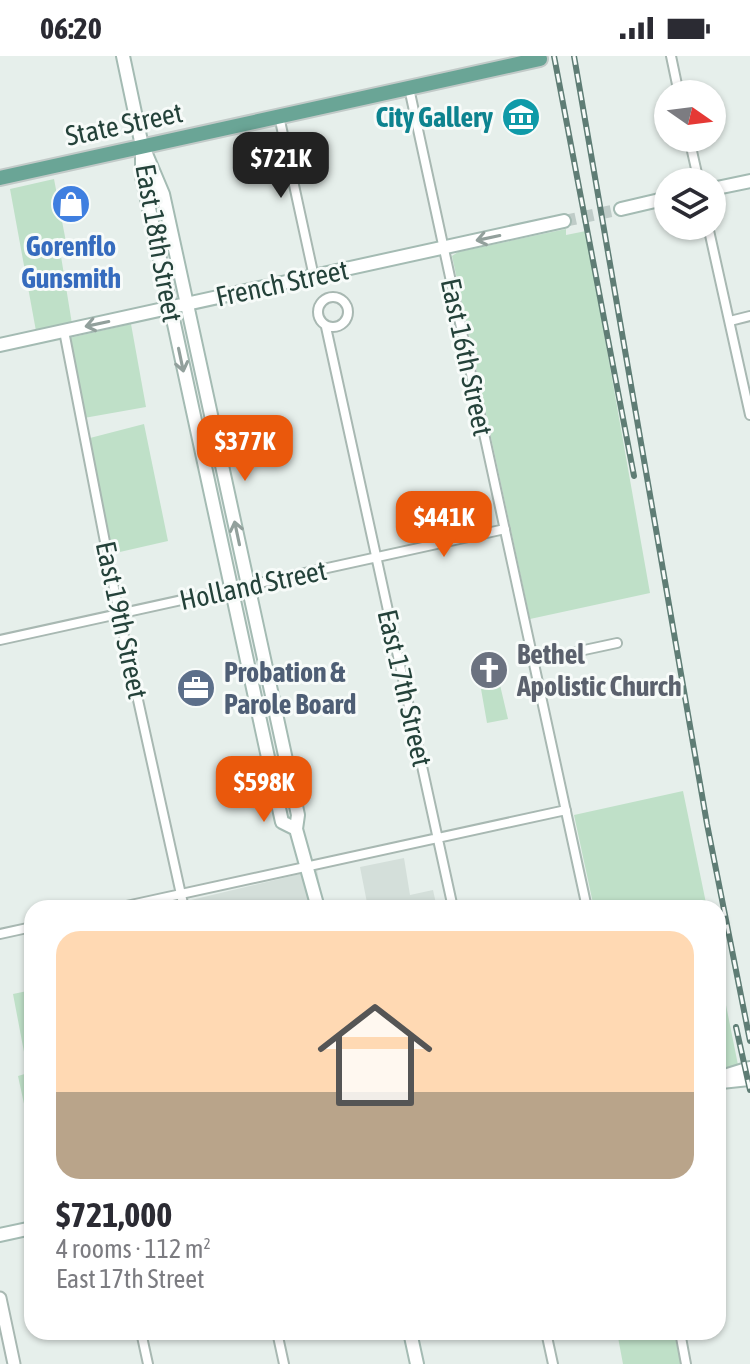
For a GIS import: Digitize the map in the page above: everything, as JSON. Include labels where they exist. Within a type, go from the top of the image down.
[{"type":"main road","points":[[123,56],[142,146]]},
{"type":"main road","name":"State Street","points":[[0,178],[540,59]]},
{"type":"main road","name":"East 18th Street","points":[[142,146],[163,194],[298,815],[296,829],[316,900]]},
{"type":"main road","name":"East 18th Street","points":[[142,146],[142,176],[282,822],[296,829]]},
{"type":"main road","points":[[726,186],[750,181]]},
{"type":"main road","points":[[621,209],[654,201]]},
{"type":"main road","name":"French Street","points":[[0,345],[564,221]]},
{"type":"main road","points":[[726,1077],[750,1068]]},
{"type":"main road","points":[[726,1080],[750,1079]]},
{"type":"main road","points":[[0,1235],[24,1230]]},
{"type":"main road","points":[[412,1340],[417,1364]]},
{"type":"street","points":[[671,56],[676,80]]},
{"type":"street","name":"East 16th Street","points":[[409,88],[585,900]]},
{"type":"street","points":[[279,116],[314,277]]},
{"type":"street","points":[[711,240],[750,415]]},
{"type":"street","points":[[730,321],[750,316]]},
{"type":"street","name":"East 17th Street","points":[[326,327],[451,900]]},
{"type":"street","name":"East 19th Street","points":[[64,331],[119,614],[182,900]]},
{"type":"street","name":"Holland Street","points":[[0,640],[505,529]]},
{"type":"street","points":[[533,661],[617,643]]},
{"type":"street","points":[[154,900],[566,810]]},
{"type":"street","points":[[0,934],[24,929]]},
{"type":"street","points":[[0,1298],[14,1364]]},
{"type":"street","points":[[143,1340],[148,1364]]},
{"type":"street","points":[[279,1340],[284,1364]]},
{"type":"street","points":[[548,1340],[553,1364]]},
{"type":"street","points":[[682,1340],[686,1364]]},
{"type":"shaded area","points":[[404,858],[410,895],[433,890],[435,900],[366,900],[360,867]]},
{"type":"shaded area","points":[[317,870],[323,900],[191,900]]},
{"type":"green space","points":[[54,179],[66,242],[59,244],[72,324],[36,331],[10,189]]},
{"type":"green space","points":[[566,229],[566,235],[586,231],[650,593],[530,619],[452,256],[458,252]]},
{"type":"green space","points":[[131,324],[146,407],[84,418],[69,338]]},
{"type":"green space","points":[[144,424],[168,541],[111,554],[90,438]]},
{"type":"green space","points":[[500,685],[508,719],[487,723],[481,689]]},
{"type":"green space","points":[[683,791],[705,900],[592,900],[574,815]]},
{"type":"green space","points":[[24,992],[24,1052],[13,994]]},
{"type":"green space","points":[[726,1005],[738,1065],[726,1067]]},
{"type":"green space","points":[[24,1074],[24,1104],[18,1076]]},
{"type":"green space","points":[[618,1340],[676,1340],[681,1364],[623,1364]]},
{"type":"tunnel","points":[[564,221],[621,209]]},
{"type":"railway","points":[[554,56],[634,476]]},
{"type":"railway","points":[[574,56],[722,900]]},
{"type":"railway","points":[[726,920],[750,1041]]},
{"type":"railway","points":[[736,1027],[750,1090]]},
{"type":"place","name":"City Gallery","points":[[521,117]]},
{"type":"place","name":"Gorenflo Gunsmith","points":[[71,204]]},
{"type":"place","name":"Bethel Apolistic Church","points":[[489,670]]},
{"type":"place","name":"Probation & Parole Board","points":[[196,688]]}]
